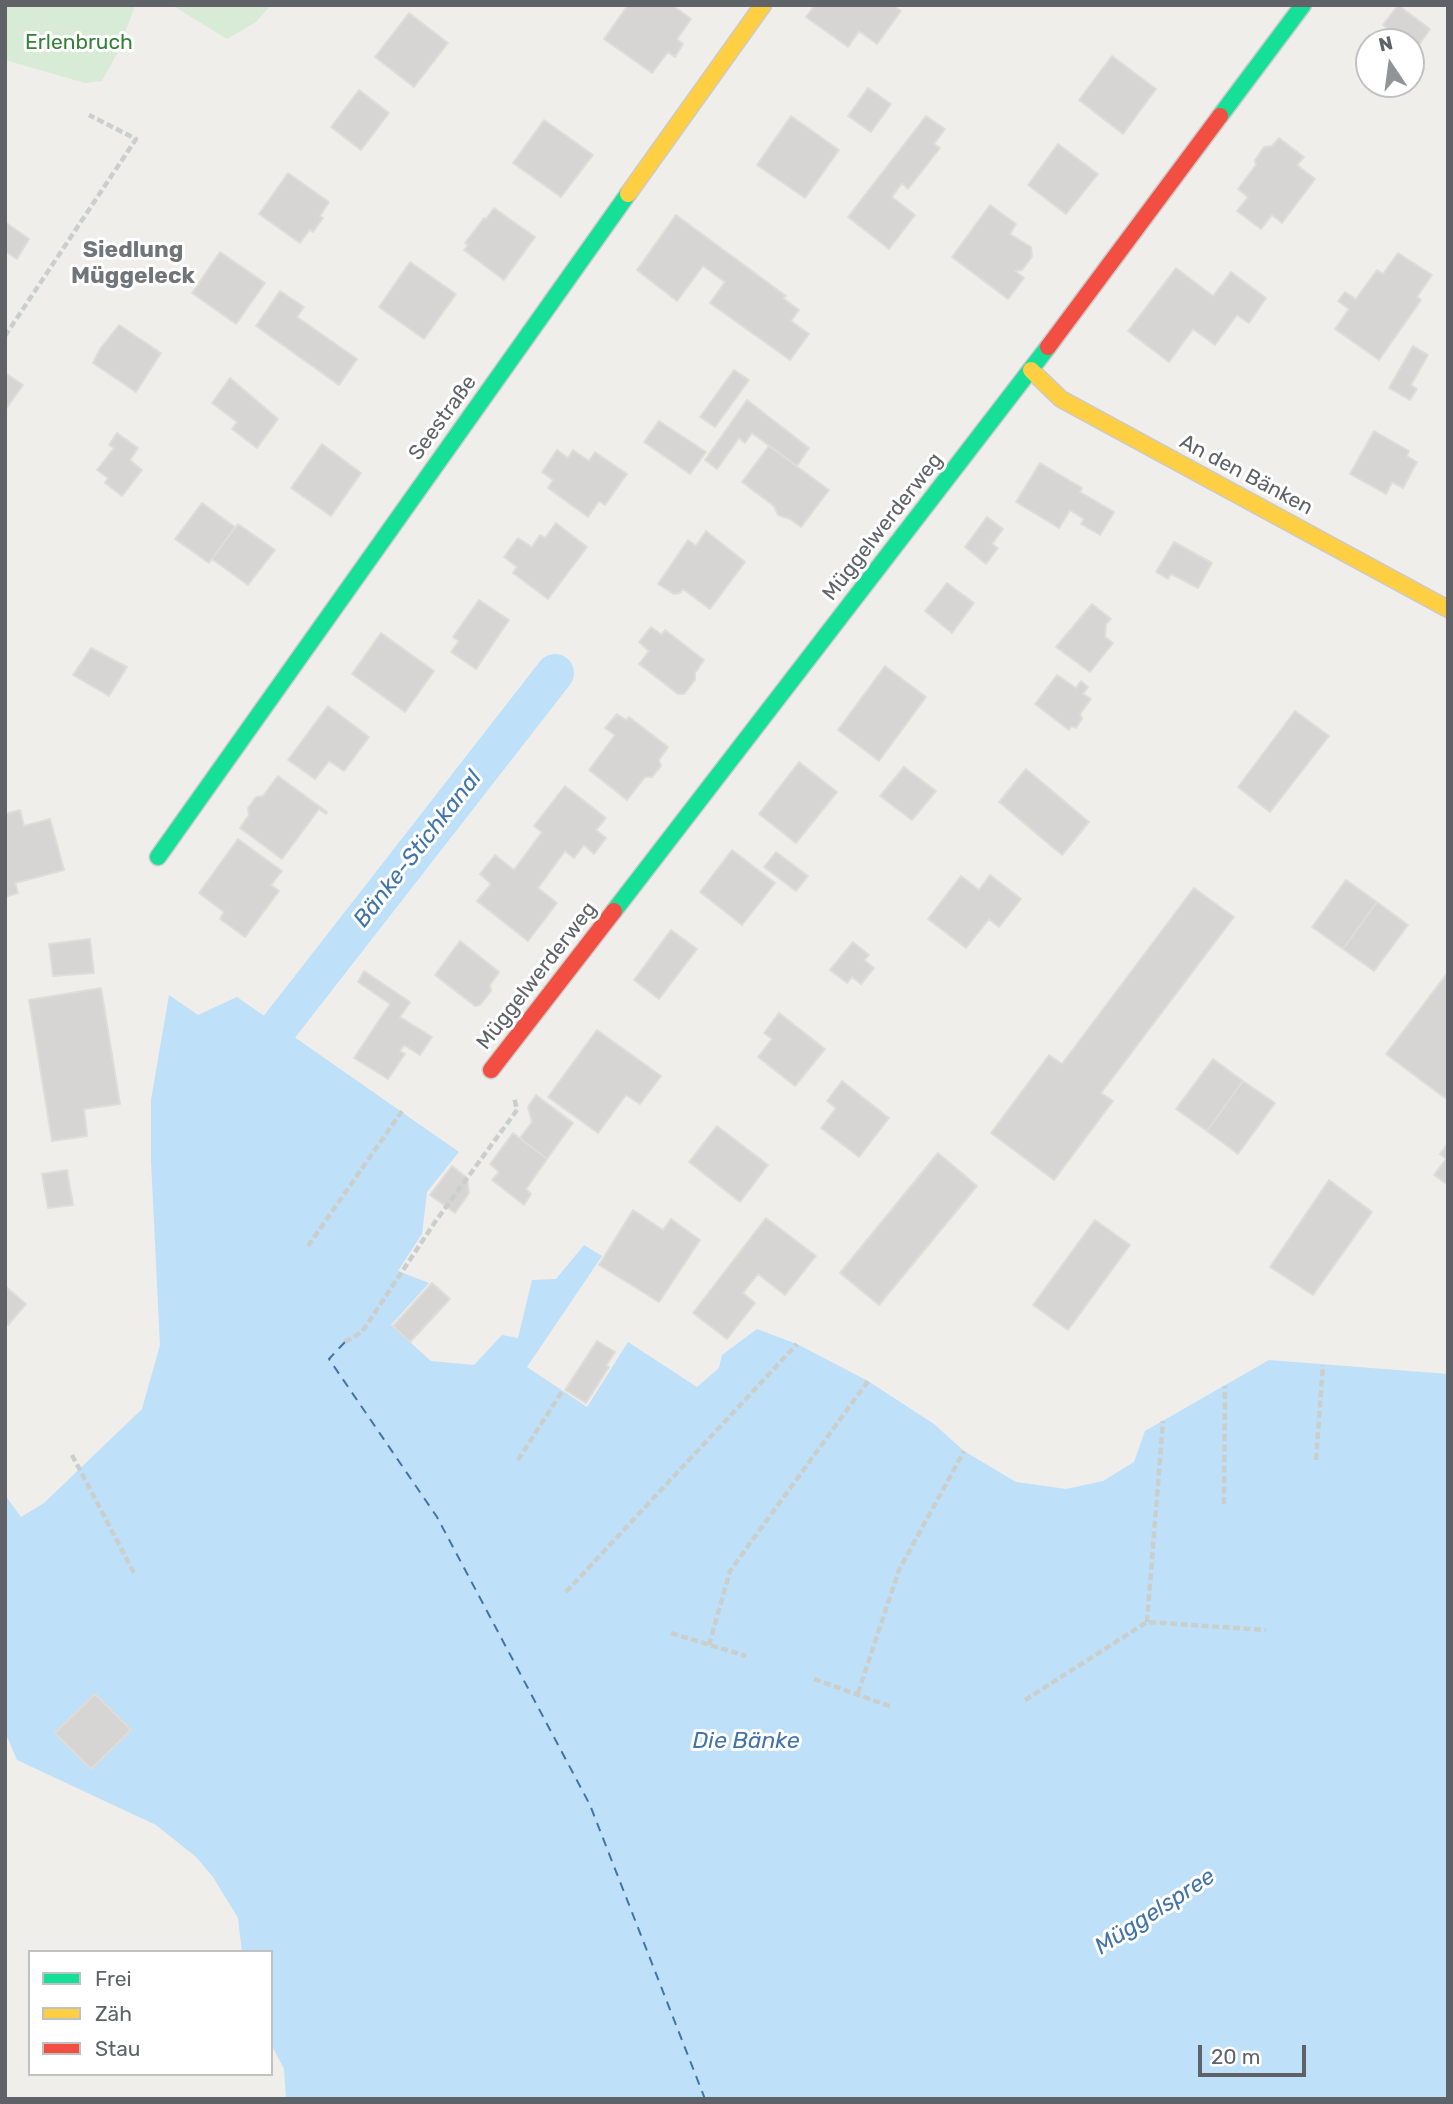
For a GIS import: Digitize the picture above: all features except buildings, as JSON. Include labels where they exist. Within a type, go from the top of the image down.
[{"type":"street","name":"Seestraße","points":[[158,858],[763,5]]},
{"type":"street","name":"Müggelwerderweg","points":[[491,1070],[1031,370],[1303,5]]},
{"type":"street","name":"An den Bänken","points":[[1031,370],[1061,399],[1448,609]]},
{"type":"path","points":[[5,336],[136,139],[89,115]]},
{"type":"path","points":[[345,1342],[362,1332],[435,1222],[517,1110],[513,1090]]},
{"type":"path","points":[[308,1246],[402,1111]]},
{"type":"path","points":[[566,1592],[797,1345]]},
{"type":"path","points":[[1316,1460],[1323,1365]]},
{"type":"path","points":[[709,1645],[730,1571],[868,1381]]},
{"type":"path","points":[[1224,1504],[1225,1386]]},
{"type":"path","points":[[518,1460],[563,1390]]},
{"type":"path","points":[[1147,1622],[1163,1422]]},
{"type":"path","points":[[858,1693],[899,1570],[964,1451]]},
{"type":"path","points":[[72,1455],[134,1573]]},
{"type":"path","points":[[1025,1700],[1147,1622],[1266,1629]]},
{"type":"path","points":[[671,1633],[747,1656]]},
{"type":"path","points":[[814,1679],[892,1707]]},
{"type":"green space","name":"Erlenbruch","points":[[5,5],[135,5],[119,50],[102,81],[85,83],[5,60]]},
{"type":"green space","name":"Erlenbruch","points":[[158,5],[271,5],[256,22],[227,39],[175,7]]},
{"type":"water","name":"Die Bänke","points":[[169,995],[198,1015],[237,997],[459,1152],[427,1192],[422,1234],[398,1271],[429,1283],[391,1325],[431,1361],[474,1365],[502,1335],[518,1338],[532,1280],[556,1279],[584,1245],[602,1256],[527,1367],[587,1407],[628,1342],[697,1387],[719,1368],[722,1355],[757,1329],[797,1344],[868,1381],[934,1424],[964,1451],[1016,1482],[1066,1489],[1103,1481],[1134,1462],[1145,1431],[1269,1360],[1448,1374],[1448,2099],[286,2099],[284,2069],[273,2048],[273,1950],[242,1950],[238,1918],[213,1877],[196,1857],[156,1825],[17,1760],[5,1732],[5,1495],[21,1517],[44,1503],[142,1409],[160,1345],[151,1161],[151,1100]]},
{"type":"waterway","name":"Bänke-Stichkanal","points":[[280,1026],[555,673]]},
{"type":"ferry route","points":[[345,1342],[329,1359],[437,1517],[590,1805],[705,2099]]},
{"type":"traffic: fast","points":[[1220,116],[1303,5]]},
{"type":"traffic: fast","points":[[158,857],[628,194]]},
{"type":"traffic: fast","points":[[614,911],[1048,347]]},
{"type":"traffic: slow","points":[[628,194],[763,5]]},
{"type":"traffic: slow","points":[[1031,370],[1061,399],[1448,609]]},
{"type":"traffic: jam","points":[[1048,347],[1220,116]]},
{"type":"traffic: jam","points":[[491,1070],[614,911]]},
{"type":"district","name":"Siedlung Müggeleck","points":[[133,263]]},
{"type":"water label","name":"Müggelspree","points":[[1155,1912]]}]
